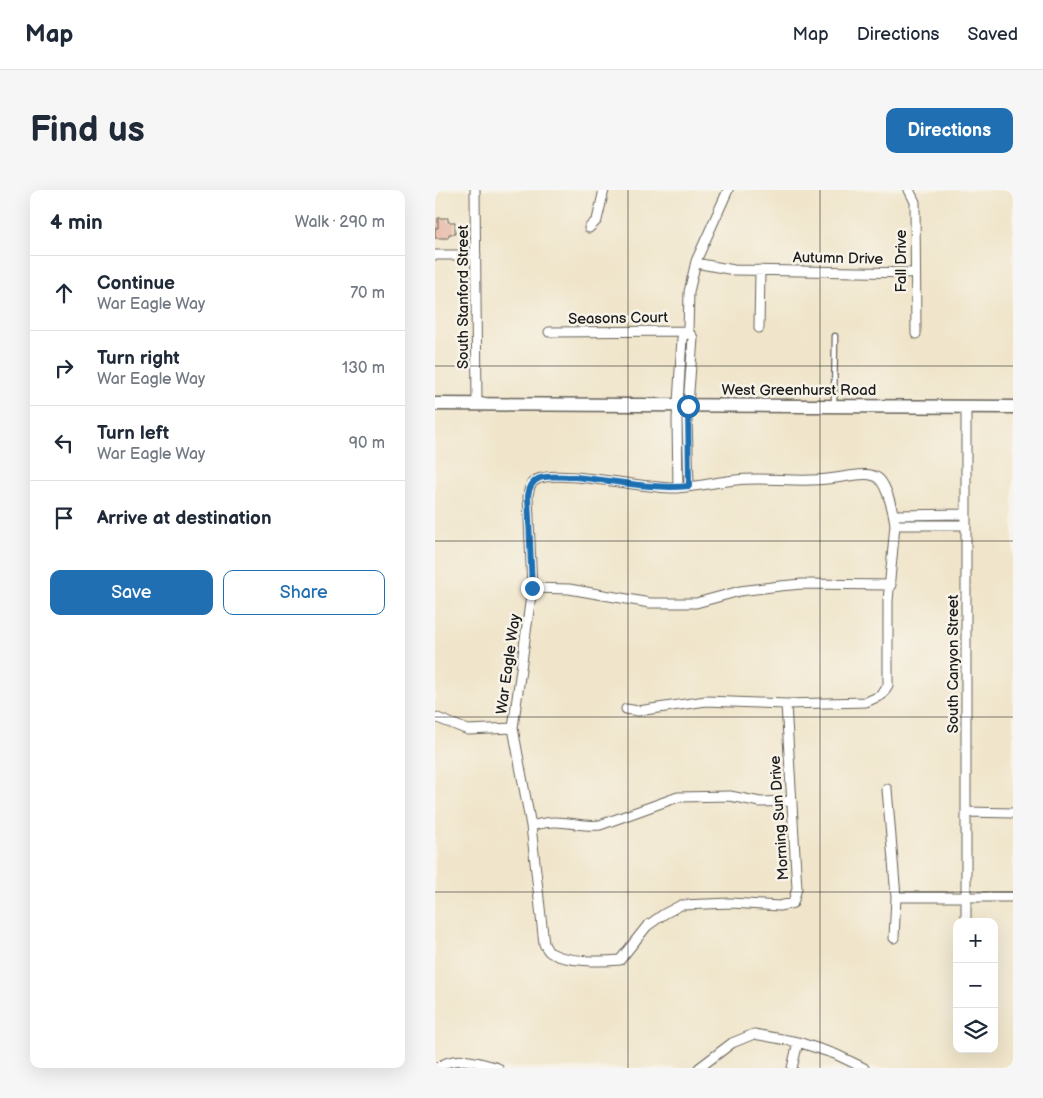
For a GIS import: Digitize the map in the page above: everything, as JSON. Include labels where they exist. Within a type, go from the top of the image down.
[{"type":"main road","name":"West Greenhurst Road","points":[[435,404],[1013,407]]},
{"type":"street","name":"South Stanford Street","points":[[475,190],[477,404]]},
{"type":"street","points":[[589,228],[597,220],[604,190]]},
{"type":"street","points":[[678,488],[683,406],[693,338],[688,331],[689,292],[696,261],[728,190]]},
{"type":"street","name":"Fall Drive","points":[[909,190],[915,202],[916,334]]},
{"type":"street","points":[[435,255],[476,255]]},
{"type":"street","name":"Autumn Drive","points":[[696,261],[701,264],[734,270],[915,273]]},
{"type":"street","points":[[759,328],[760,270]]},
{"type":"street","name":"Seasons Court","points":[[549,332],[688,331]]},
{"type":"street","points":[[683,406],[689,486]]},
{"type":"street","name":"South Canyon Street","points":[[966,407],[966,918]]},
{"type":"street","name":"War Eagle Way","points":[[513,728],[532,588],[528,496],[529,488],[536,480],[550,477],[591,478],[647,487],[678,488],[738,479],[813,480],[864,475],[879,479],[894,514]]},
{"type":"street","points":[[626,709],[638,711],[707,702],[786,704],[866,702],[882,695],[888,685],[888,601],[891,585],[894,514],[966,514]]},
{"type":"street","points":[[895,525],[966,525]]},
{"type":"street","points":[[532,588],[569,589],[650,603],[696,604],[740,591],[780,586],[802,584],[891,585]]},
{"type":"street","name":"Morning Sun Drive","points":[[513,728],[531,826],[544,944],[550,953],[562,957],[599,962],[620,960],[647,926],[664,914],[681,906],[731,903],[779,906],[793,903],[797,888],[786,704]]},
{"type":"street","points":[[435,717],[445,723],[467,730],[513,728]]},
{"type":"street","points":[[887,789],[896,897],[894,938]]},
{"type":"street","points":[[531,826],[543,822],[557,821],[590,826],[600,825],[678,797],[730,796],[761,802],[791,800]]},
{"type":"street","points":[[967,812],[1013,813]]},
{"type":"street","points":[[896,897],[1013,898]]},
{"type":"street","points":[[699,1068],[732,1043],[754,1034],[798,1042],[835,1054],[864,1068]]},
{"type":"street","points":[[792,1068],[798,1042]]},
{"type":"street","points":[[437,1068],[442,1064],[465,1059],[498,1068]]},
{"type":"lane","points":[[834,406],[835,336]]},
{"type":"building","points":[[438,218],[448,218],[448,222],[455,222],[455,234],[449,234],[448,238],[435,238]]},
{"type":"route","points":[[532,588],[528,496],[532,483],[541,478],[568,477],[591,478],[647,487],[678,488],[689,486],[688,406]]}]
